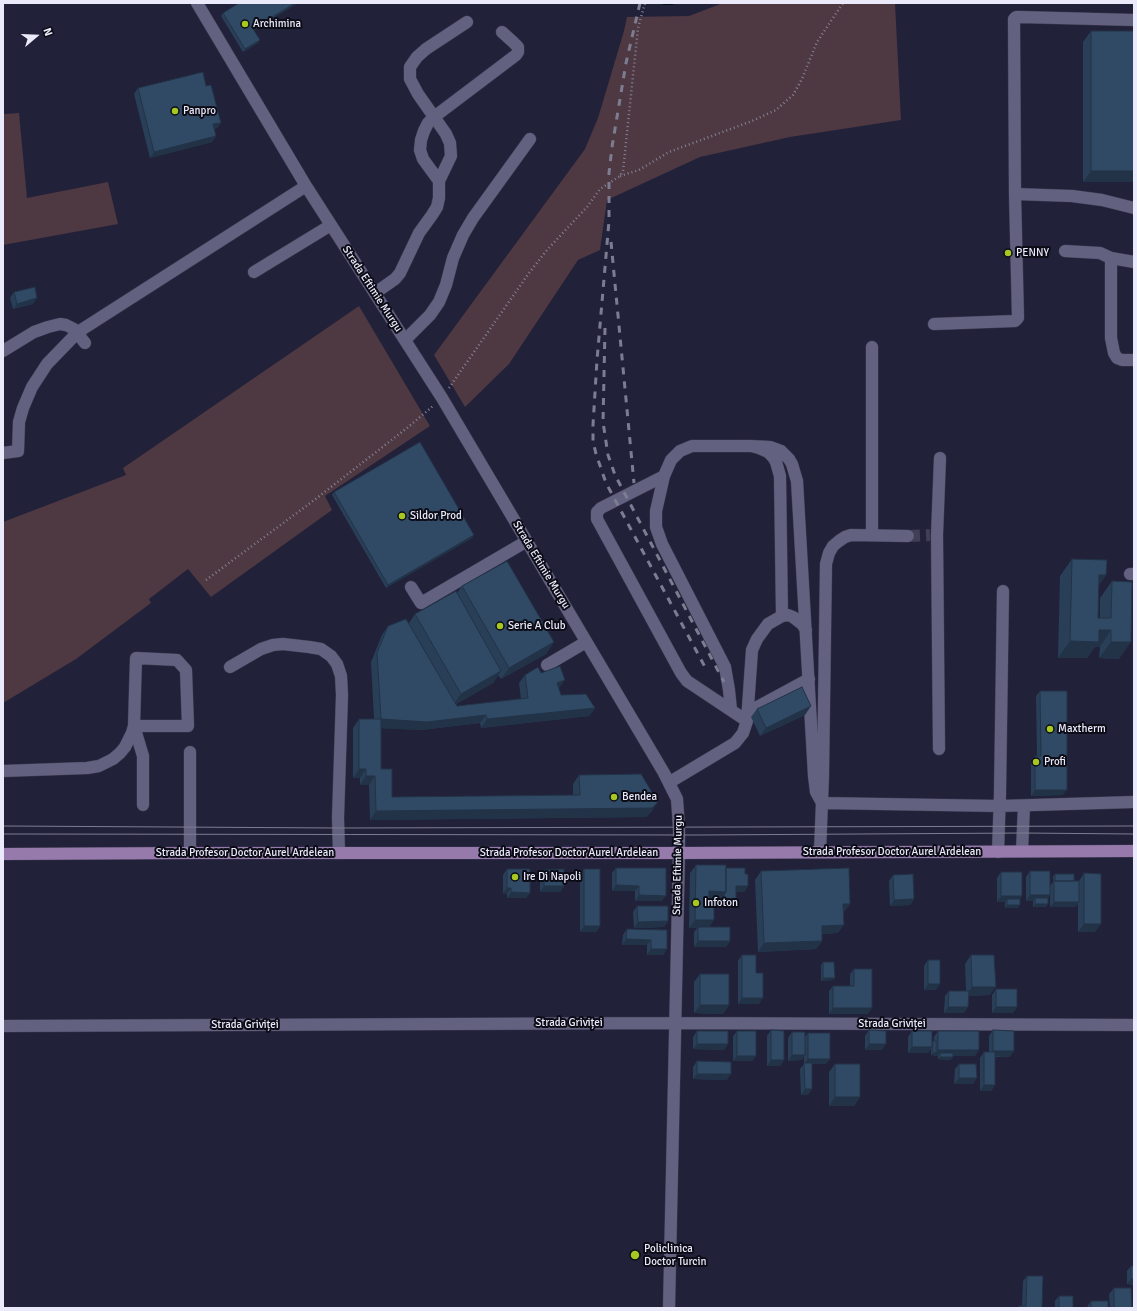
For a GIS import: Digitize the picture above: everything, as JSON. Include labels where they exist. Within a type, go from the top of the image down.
[{"type":"main road","name":"Strada Profesor Doctor Aurel Ardelean","points":[[3,854],[1134,851]]},
{"type":"street","name":"Strada Eftimie Murgu","points":[[197,3],[306,186],[442,398],[670,782],[677,799],[679,853],[674,1023],[669,1308]]},
{"type":"street","points":[[934,324],[1015,321],[1019,316],[1015,194],[1014,19],[1016,17],[1020,17],[1134,20]]},
{"type":"street","points":[[375,293],[395,279],[400,273],[419,233],[437,207],[439,198],[439,181],[451,156],[450,143],[446,134],[418,94],[410,79],[410,67],[417,57],[426,49],[467,22]]},
{"type":"street","points":[[439,181],[424,159],[420,150],[424,131],[428,123],[434,117],[516,55],[518,52],[518,47],[502,32]]},
{"type":"street","points":[[405,340],[430,315],[439,302],[446,284],[453,258],[463,235],[473,218],[530,139]]},
{"type":"street","points":[[3,453],[18,451],[19,422],[22,408],[32,387],[47,364],[78,332],[306,186]]},
{"type":"street","points":[[1015,194],[1072,196],[1102,200],[1134,208]]},
{"type":"street","points":[[254,272],[331,225]]},
{"type":"street","points":[[1065,251],[1100,253],[1111,258],[1134,262]]},
{"type":"street","points":[[1111,258],[1111,338],[1114,353],[1117,358],[1122,360],[1134,360]]},
{"type":"street","points":[[3,351],[34,332],[60,324],[66,325],[78,332],[85,343]]},
{"type":"street","points":[[872,347],[872,535]]},
{"type":"street","points":[[731,710],[725,667],[662,544],[656,527],[656,511],[667,467],[674,456],[692,446],[770,447],[781,451],[789,459],[795,471],[797,482],[814,776],[816,792],[822,803]]},
{"type":"street","points":[[750,446],[768,452],[776,462],[780,476],[782,616]]},
{"type":"street","points":[[939,749],[934,535],[940,458]]},
{"type":"street","points":[[664,476],[601,508],[597,512],[598,519],[681,673],[687,681],[731,710],[747,717]]},
{"type":"street","points":[[820,852],[826,564],[829,553],[833,546],[839,541],[851,535],[908,536]]},
{"type":"street","points":[[411,587],[421,603],[527,541]]},
{"type":"street","points":[[998,852],[1003,591]]},
{"type":"street","points":[[670,782],[735,743],[743,733],[747,717],[751,657],[754,644],[768,624],[782,616],[788,615],[802,624],[806,630]]},
{"type":"street","points":[[547,665],[586,642]]},
{"type":"street","points":[[230,667],[261,649],[273,645],[283,644],[321,649],[331,656],[338,664],[341,676],[342,695],[338,818],[339,853]]},
{"type":"street","points":[[134,726],[188,726],[186,670],[177,660],[136,658],[134,726],[143,756],[143,805]]},
{"type":"street","points":[[747,717],[809,679]]},
{"type":"street","points":[[3,771],[87,768],[99,766],[120,753],[134,726]]},
{"type":"street","points":[[190,752],[190,853]]},
{"type":"street","points":[[822,803],[1024,806],[1134,802]]},
{"type":"street","points":[[1022,851],[1024,806]]},
{"type":"street","name":"Strada Griviței","points":[[3,1026],[674,1023],[1134,1025]]},
{"type":"path","points":[[620,176],[624,166],[638,28],[645,3]]},
{"type":"path","points":[[206,580],[326,491],[407,428],[442,398],[529,273],[587,207],[600,188],[620,176],[639,170],[669,152],[752,121],[776,110],[792,95],[802,79],[817,42],[843,3]]},
{"type":"shaded area","points":[[723,3],[895,3],[901,120],[790,137],[700,157],[607,200],[600,250],[578,260],[509,364],[465,407],[434,355],[585,149],[598,118],[627,17],[689,16]]},
{"type":"shaded area","points":[[19,113],[27,198],[108,182],[118,224],[3,245],[3,114]]},
{"type":"shaded area","points":[[359,306],[430,426],[325,496],[332,510],[211,597],[188,569],[149,599],[151,603],[76,659],[3,703],[3,522],[126,475],[123,468]]},
{"type":"building","name":"Archimina","points":[[239,3],[295,3],[253,29],[260,40],[245,49],[223,13]]},
{"type":"building","points":[[1091,31],[1134,31],[1134,171],[1091,171]]},
{"type":"building","name":"Panpro","points":[[203,72],[206,86],[211,85],[221,123],[213,124],[216,136],[154,152],[138,88]]},
{"type":"building","points":[[35,287],[37,298],[17,304],[14,292]]},
{"type":"building","name":"Sildor Prod","points":[[420,442],[474,535],[388,585],[334,492]]},
{"type":"building","points":[[1072,559],[1107,560],[1106,575],[1099,575],[1098,618],[1111,618],[1112,581],[1132,582],[1131,642],[1111,642],[1111,630],[1099,630],[1099,642],[1070,641]]},
{"type":"building","name":"Serie A Club","points":[[507,561],[554,642],[509,668],[462,586]]},
{"type":"building","points":[[456,591],[501,671],[461,694],[415,614]]},
{"type":"building","points":[[406,619],[457,706],[528,698],[525,675],[538,667],[541,673],[560,666],[565,680],[557,683],[561,695],[586,694],[595,708],[487,719],[486,715],[427,722],[381,719],[377,653],[388,626]]},
{"type":"building","points":[[802,687],[811,706],[766,728],[757,709]]},
{"type":"building","name":"Maxtherm","points":[[1040,691],[1067,691],[1067,790],[1035,790],[1035,756],[1041,756]]},
{"type":"building","points":[[359,719],[381,719],[381,769],[392,769],[392,797],[580,795],[579,775],[641,774],[658,802],[652,808],[376,811],[375,776],[366,776],[366,769],[359,769]]},
{"type":"building","name":"Infoton","points":[[696,865],[726,865],[726,892],[709,891],[709,897],[714,898],[714,920],[695,920]]},
{"type":"building","points":[[616,868],[666,868],[666,896],[639,895],[639,886],[616,885]]},
{"type":"building","points":[[726,868],[745,868],[745,874],[748,874],[748,886],[736,886],[736,899],[724,899],[726,892]]},
{"type":"building","points":[[849,868],[850,904],[843,904],[844,925],[822,926],[822,941],[764,943],[761,871]]},
{"type":"building","points":[[507,869],[530,869],[530,893],[511,892],[511,888],[507,888]]},
{"type":"building","points":[[564,869],[564,886],[544,886],[544,870]]},
{"type":"building","points":[[584,869],[600,869],[600,926],[584,926]]},
{"type":"building","points":[[1030,871],[1050,871],[1050,895],[1030,895]]},
{"type":"building","points":[[1001,872],[1022,872],[1022,896],[1001,896]]},
{"type":"building","points":[[1084,873],[1101,874],[1101,924],[1084,924]]},
{"type":"building","points":[[913,874],[914,899],[894,900],[893,875]]},
{"type":"building","points":[[1055,874],[1074,874],[1074,881],[1055,881]]},
{"type":"building","points":[[1054,881],[1079,881],[1079,902],[1054,902]]},
{"type":"building","points":[[1035,898],[1048,898],[1048,904],[1035,904]]},
{"type":"building","points":[[1007,899],[1020,899],[1020,905],[1007,905]]},
{"type":"building","points":[[637,906],[668,906],[668,921],[638,922]]},
{"type":"building","points":[[698,927],[730,927],[730,941],[698,941]]},
{"type":"building","points":[[627,929],[667,930],[667,949],[651,949],[651,940],[626,939]]},
{"type":"building","points":[[742,955],[756,955],[756,973],[763,973],[763,998],[742,998]]},
{"type":"building","points":[[971,955],[994,955],[996,987],[972,987]]},
{"type":"building","points":[[928,960],[940,960],[940,984],[928,984]]},
{"type":"building","points":[[823,962],[834,962],[835,978],[823,978]]},
{"type":"building","points":[[854,969],[872,969],[872,1008],[833,1008],[833,986],[854,986]]},
{"type":"building","points":[[700,974],[729,974],[729,1005],[700,1005]]},
{"type":"building","points":[[996,989],[1017,989],[1017,1007],[996,1007]]},
{"type":"building","points":[[949,991],[969,991],[968,1007],[948,1007]]},
{"type":"building","points":[[771,1030],[784,1031],[784,1060],[771,1060]]},
{"type":"building","points":[[869,1030],[886,1031],[886,1044],[869,1044]]},
{"type":"building","points":[[993,1030],[1014,1031],[1014,1051],[993,1051]]},
{"type":"building","points":[[697,1031],[728,1031],[728,1044],[697,1044]]},
{"type":"building","points":[[737,1031],[756,1031],[756,1056],[737,1056]]},
{"type":"building","points":[[912,1031],[932,1031],[932,1047],[912,1047]]},
{"type":"building","points":[[938,1031],[979,1031],[979,1050],[938,1050]]},
{"type":"building","points":[[792,1032],[805,1032],[805,1055],[792,1055]]},
{"type":"building","points":[[808,1033],[830,1033],[830,1059],[808,1059]]},
{"type":"building","points":[[933,1041],[936,1041],[936,1053],[933,1053]]},
{"type":"building","points":[[984,1052],[995,1052],[995,1085],[984,1085]]},
{"type":"building","points":[[940,1053],[953,1053],[953,1057],[940,1057]]},
{"type":"building","points":[[697,1061],[731,1062],[731,1074],[697,1074]]},
{"type":"building","points":[[804,1063],[812,1063],[812,1089],[805,1089]]},
{"type":"building","points":[[835,1064],[860,1064],[860,1097],[835,1097]]},
{"type":"building","points":[[959,1064],[976,1064],[977,1078],[959,1078]]},
{"type":"building","points":[[1131,1266],[1134,1266],[1134,1279],[1131,1279]]},
{"type":"building","points":[[1027,1276],[1043,1276],[1042,1308],[1019,1308],[1019,1306],[1026,1306]]},
{"type":"building","points":[[1114,1288],[1131,1288],[1132,1308],[1114,1308]]},
{"type":"building","points":[[1059,1296],[1073,1296],[1073,1308],[1059,1308]]},
{"type":"building","points":[[1091,1301],[1108,1301],[1108,1308],[1091,1308]]},
{"type":"waterway","points":[[664,3],[672,3]]},
{"type":"tunnel","points":[[908,536],[930,535]]},
{"type":"tram line","points":[[3,826],[338,828],[1134,826]]},
{"type":"tram line","points":[[3,834],[1134,834]]},
{"type":"railway","points":[[640,3],[626,63],[609,173],[609,221],[597,360],[593,441],[606,483],[705,667]]},
{"type":"railway","points":[[611,242],[634,483]]},
{"type":"railway","points":[[605,328],[603,422],[608,455],[615,475],[724,682]]},
{"type":"place","name":"Archimina","points":[[245,24]]},
{"type":"place","name":"Panpro","points":[[175,111]]},
{"type":"place","name":"PENNY","points":[[1008,253]]},
{"type":"place","name":"Sildor Prod","points":[[402,516]]},
{"type":"place","name":"Serie A Club","points":[[500,626]]},
{"type":"place","name":"Maxtherm","points":[[1050,729]]},
{"type":"place","name":"Profi","points":[[1036,762]]},
{"type":"place","name":"Bendea","points":[[614,797]]},
{"type":"place","name":"Ire Di Napoli","points":[[515,877]]},
{"type":"place","name":"Infoton","points":[[696,903]]},
{"type":"place","name":"Policlinica Doctor Turcin","points":[[635,1255]]}]
